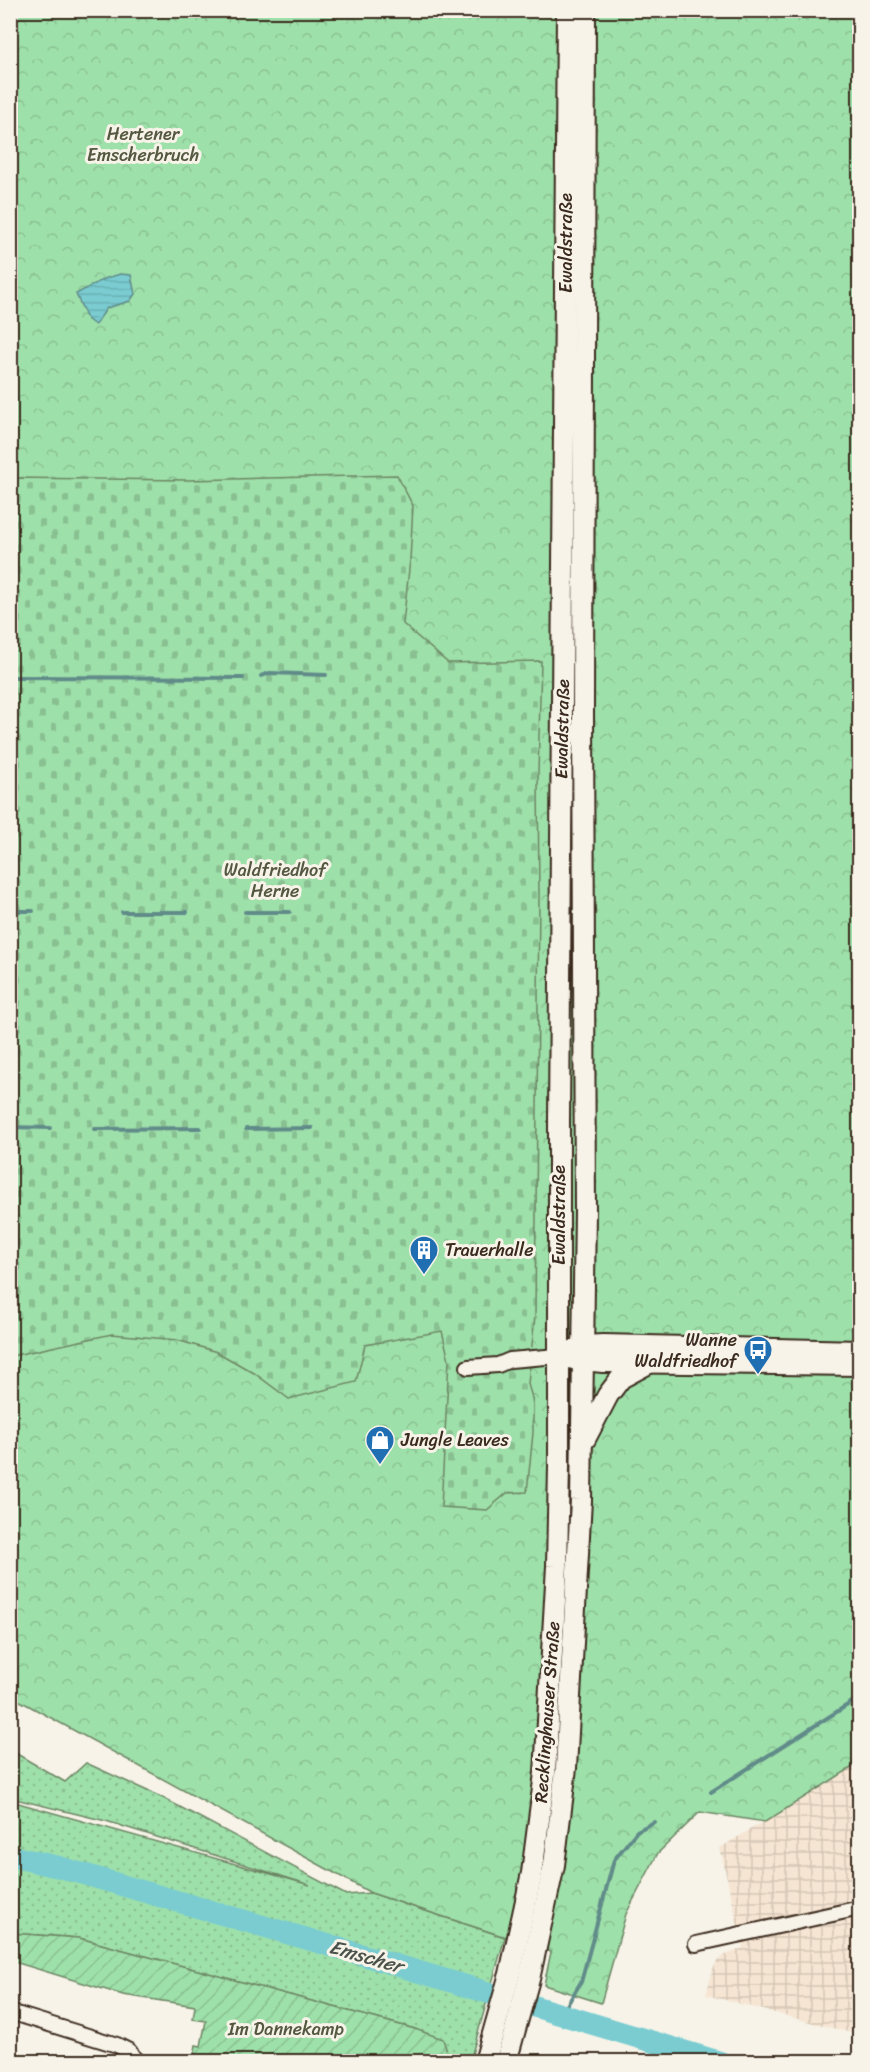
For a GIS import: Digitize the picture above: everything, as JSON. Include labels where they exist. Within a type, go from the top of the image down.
[{"type":"main road","name":"Ewaldstraße","points":[[558,1356],[567,10]]},
{"type":"main road","name":"Ewaldstraße","points":[[584,1353],[585,10]]},
{"type":"main road","points":[[584,1353],[603,1345],[860,1351]]},
{"type":"main road","points":[[558,1356],[584,1353],[649,1363],[860,1365]]},
{"type":"main road","name":"Recklinghauser Straße","points":[[506,2061],[529,1980],[554,1865],[566,1768],[581,1500],[584,1353]]},
{"type":"main road","name":"Recklinghauser Straße","points":[[485,2061],[510,1974],[532,1873],[545,1773],[556,1566],[559,1467],[558,1356]]},
{"type":"main road","points":[[582,1444],[608,1395],[621,1378],[649,1363]]},
{"type":"street","points":[[468,1367],[498,1365],[510,1360],[558,1356]]},
{"type":"street","points":[[696,1944],[860,1908]]},
{"type":"street","points":[[10,2012],[117,2045],[129,2052],[137,2061]]},
{"type":"shaded area","points":[[859,1763],[859,2035],[706,1995],[717,1961],[743,1948],[720,1848]]},
{"type":"green space","name":"Hertener Emscherbruch","points":[[10,11],[859,11],[859,1763],[765,1822],[700,1812],[658,1853],[626,1914],[601,2003],[544,1985],[551,1952],[371,1893],[11,1696]]},
{"type":"green space","name":"Waldfriedhof Herne","points":[[397,475],[413,506],[403,624],[448,663],[541,661],[538,774],[535,1316],[528,1384],[533,1401],[533,1433],[527,1492],[507,1493],[487,1510],[441,1507],[449,1360],[442,1331],[365,1345],[356,1382],[289,1399],[254,1373],[217,1352],[177,1340],[112,1334],[11,1356],[11,478],[188,480]]},
{"type":"green space","points":[[10,1750],[65,1782],[86,1763],[163,1798],[346,1895],[371,1893],[505,1937],[470,2061],[454,2056],[449,2058],[443,2044],[415,2029],[79,1938],[11,1933],[11,1801],[310,1885],[106,1821],[11,1798]]},
{"type":"green space","name":"Im Dannekamp","points":[[11,1933],[79,1938],[415,2029],[443,2039],[450,2061],[193,2061],[196,2045],[201,2046],[206,2021],[193,2019],[195,2006],[123,1995],[11,1961]]},
{"type":"water","points":[[120,274],[131,275],[135,294],[130,301],[107,308],[95,325],[87,319],[76,294],[104,279]]},
{"type":"waterway","points":[[261,676],[270,673],[326,675]]},
{"type":"waterway","points":[[10,677],[243,678]]},
{"type":"waterway","points":[[10,911],[33,911]]},
{"type":"waterway","points":[[122,912],[187,912]]},
{"type":"waterway","points":[[245,912],[290,912]]},
{"type":"waterway","points":[[10,1127],[50,1128]]},
{"type":"waterway","points":[[94,1129],[200,1128]]},
{"type":"waterway","points":[[246,1129],[312,1128]]},
{"type":"waterway","points":[[711,1792],[860,1697]]},
{"type":"waterway","points":[[561,2015],[581,1982],[614,1860],[637,1831],[654,1822]]},
{"type":"waterway","name":"Emscher","points":[[10,1856],[59,1867],[366,1956],[720,2062]]},
{"type":"place","name":"Trauerhalle","points":[[424,1276]]},
{"type":"place","name":"Wanne Waldfriedhof","points":[[758,1376]]},
{"type":"place","name":"Jungle Leaves","points":[[380,1466]]}]
